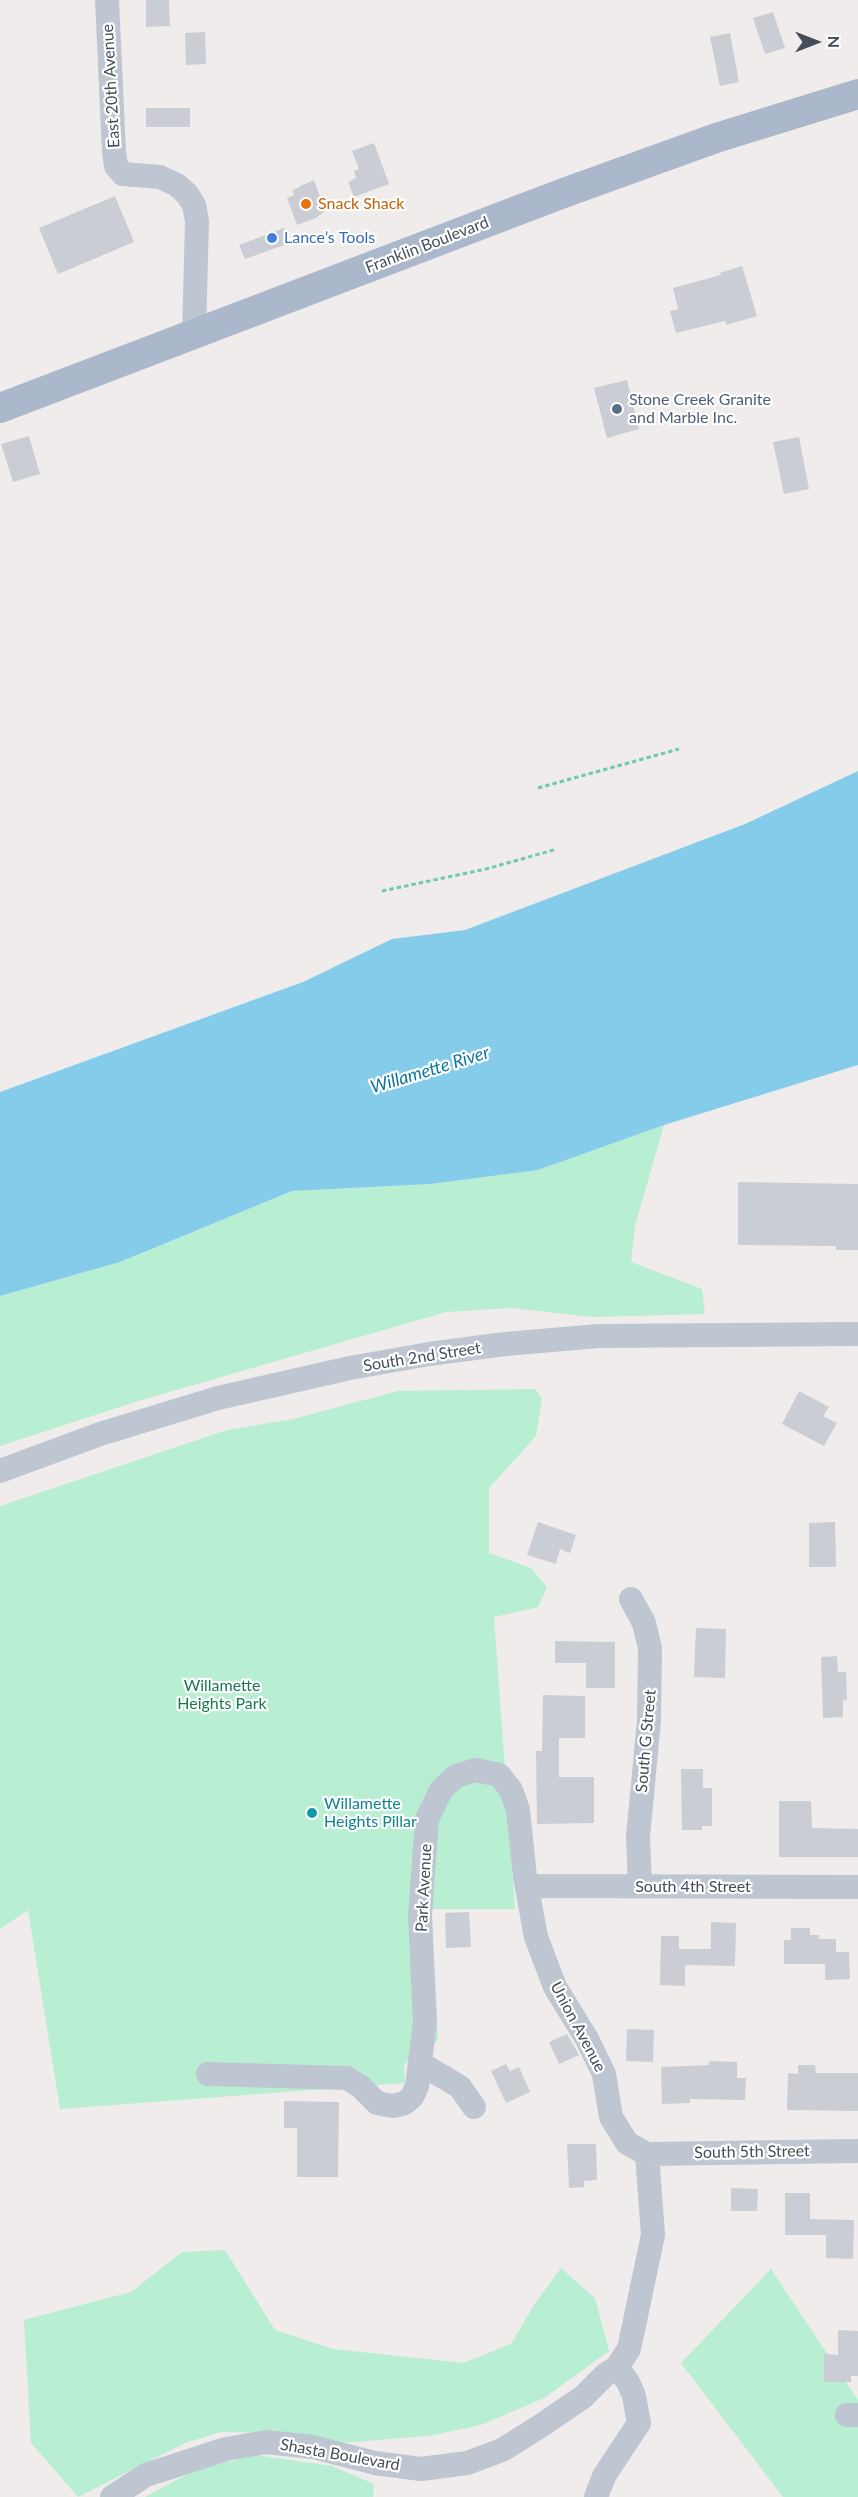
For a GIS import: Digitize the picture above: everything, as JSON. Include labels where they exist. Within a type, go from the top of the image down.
[{"type":"main road","name":"Franklin Boulevard","points":[[0,408],[572,190],[716,138],[858,94]]},
{"type":"street","name":"East 20th Avenue","points":[[107,0],[116,166],[123,174],[160,177],[177,184],[194,205],[197,221],[194,333]]},
{"type":"street","name":"South 2nd Street","points":[[0,1471],[100,1434],[218,1398],[350,1368],[429,1354],[505,1344],[599,1336],[858,1334]]},
{"type":"street","name":"South G Street","points":[[631,1599],[644,1623],[650,1648],[649,1720],[638,1837],[640,1886]]},
{"type":"street","name":"Park Avenue","points":[[208,2074],[347,2078],[361,2087],[377,2103],[393,2106],[405,2103],[412,2097],[420,2063],[425,2022],[420,1915],[427,1819],[441,1790],[456,1776],[476,1770],[499,1775],[511,1790],[518,1810],[527,1886]]},
{"type":"street","name":"South 4th Street","points":[[527,1886],[858,1887]]},
{"type":"street","name":"Union Avenue","points":[[527,1886],[536,1937],[555,1987],[587,2039],[604,2074],[611,2118],[627,2143],[647,2154]]},
{"type":"street","points":[[420,2063],[460,2087],[474,2107]]},
{"type":"street","name":"South 5th Street","points":[[647,2154],[858,2151]]},
{"type":"street","name":"Shasta Boulevard","points":[[112,2497],[146,2475],[226,2449],[266,2442],[313,2447],[375,2463],[421,2469],[467,2463],[502,2450],[539,2427],[583,2397],[606,2374],[617,2367],[628,2349],[652,2235],[647,2154]]},
{"type":"street","points":[[596,2497],[604,2475],[639,2423],[634,2396],[628,2382],[617,2367]]},
{"type":"path","points":[[538,788],[679,749]]},
{"type":"path","points":[[382,891],[486,869],[557,849]]},
{"type":"green space","points":[[664,1125],[635,1226],[631,1262],[702,1289],[705,1314],[592,1317],[511,1308],[446,1312],[138,1401],[0,1446],[0,1296],[120,1262],[292,1191],[431,1184],[538,1170]]},
{"type":"green space","name":"Willamette Heights Park","points":[[535,1389],[542,1399],[536,1436],[489,1488],[489,1553],[531,1568],[547,1587],[538,1607],[494,1617],[515,1909],[430,1909],[438,2040],[404,2064],[405,2083],[60,2109],[28,1910],[0,1929],[0,1506],[227,1430],[293,1419],[398,1391]]},
{"type":"green space","points":[[225,2250],[275,2330],[333,2349],[464,2363],[511,2344],[534,2305],[561,2268],[595,2298],[609,2351],[544,2398],[481,2425],[428,2436],[340,2443],[283,2433],[221,2432],[185,2443],[78,2497],[31,2443],[24,2320],[131,2292],[182,2252]]},
{"type":"green space","points":[[771,2269],[858,2400],[858,2497],[783,2497],[681,2363]]},
{"type":"green space","points":[[256,2455],[332,2466],[374,2484],[373,2497],[145,2497],[197,2469]]},
{"type":"water","name":"Willamette River","points":[[858,771],[858,1065],[664,1125],[538,1170],[431,1184],[292,1191],[120,1262],[0,1296],[0,1092],[303,982],[392,939],[465,930],[745,824]]},
{"type":"building","points":[[146,0],[169,0],[170,26],[146,27]]},
{"type":"building","points":[[773,12],[785,48],[765,54],[753,18]]},
{"type":"building","points":[[205,32],[206,64],[186,65],[185,33]]},
{"type":"building","points":[[730,33],[739,82],[720,86],[710,37]]},
{"type":"building","points":[[146,108],[190,108],[190,127],[146,127]]},
{"type":"building","points":[[374,143],[389,184],[354,197],[348,182],[356,178],[354,171],[359,169],[352,151]]},
{"type":"building","name":"Snack Shack","points":[[314,180],[325,211],[316,218],[297,225],[287,198],[294,195],[292,190]]},
{"type":"building","points":[[115,196],[134,242],[58,274],[39,228]]},
{"type":"building","name":"Lance’s Tools","points":[[284,228],[290,243],[245,259],[239,245]]},
{"type":"building","points":[[742,266],[757,316],[726,325],[725,321],[676,333],[670,311],[678,309],[673,288],[721,275],[720,273]]},
{"type":"building","name":"Stone Creek Granite and Marble Inc.","points":[[627,380],[639,429],[607,438],[594,388]]},
{"type":"building","points":[[29,436],[40,474],[13,482],[1,444]]},
{"type":"building","points":[[799,437],[809,489],[784,494],[773,442]]},
{"type":"building","points":[[738,1182],[858,1184],[858,1250],[836,1250],[836,1246],[738,1245]]},
{"type":"building","points":[[799,1391],[829,1407],[823,1416],[837,1423],[824,1446],[782,1424]]},
{"type":"building","points":[[538,1522],[576,1535],[570,1553],[560,1549],[556,1564],[527,1555]]},
{"type":"building","points":[[835,1522],[836,1567],[809,1567],[809,1523]]},
{"type":"building","points":[[696,1628],[726,1629],[725,1678],[694,1677]]},
{"type":"building","points":[[555,1641],[615,1642],[615,1688],[586,1688],[586,1663],[555,1663]]},
{"type":"building","points":[[837,1656],[838,1672],[846,1672],[847,1700],[843,1700],[843,1717],[823,1718],[821,1657]]},
{"type":"building","points":[[543,1695],[585,1696],[585,1738],[559,1738],[559,1777],[594,1777],[594,1823],[537,1824],[536,1751],[542,1751]]},
{"type":"building","points":[[681,1769],[703,1769],[703,1788],[712,1788],[712,1826],[702,1826],[702,1830],[682,1830]]},
{"type":"building","points":[[779,1801],[811,1801],[812,1828],[858,1829],[858,1857],[779,1857]]},
{"type":"building","points":[[469,1912],[471,1947],[446,1948],[445,1913]]},
{"type":"building","points":[[711,1922],[736,1923],[735,1966],[685,1965],[685,1986],[660,1985],[661,1936],[679,1936],[679,1949],[711,1949]]},
{"type":"building","points":[[791,1928],[810,1928],[810,1935],[819,1935],[819,1939],[836,1939],[836,1952],[849,1952],[850,1979],[825,1980],[825,1964],[784,1964],[784,1940],[791,1940]]},
{"type":"building","points":[[627,2029],[654,2030],[653,2062],[626,2061]]},
{"type":"building","points":[[567,2034],[579,2055],[559,2064],[549,2042]]},
{"type":"building","points":[[709,2061],[737,2062],[737,2078],[746,2078],[745,2100],[690,2099],[690,2103],[662,2104],[661,2067],[709,2065]]},
{"type":"building","points":[[506,2064],[510,2071],[519,2067],[530,2092],[506,2103],[491,2071]]},
{"type":"building","points":[[798,2065],[815,2065],[816,2073],[858,2073],[858,2111],[787,2110],[788,2073],[798,2074]]},
{"type":"building","points":[[284,2101],[339,2102],[338,2177],[297,2177],[297,2128],[284,2128]]},
{"type":"building","points":[[567,2144],[596,2144],[597,2180],[584,2181],[584,2187],[569,2188]]},
{"type":"building","points":[[731,2188],[758,2189],[757,2211],[731,2211]]},
{"type":"building","points":[[785,2193],[810,2193],[810,2219],[854,2220],[853,2259],[826,2258],[826,2235],[785,2235]]},
{"type":"building","points":[[838,2330],[858,2331],[858,2376],[851,2376],[851,2382],[824,2382],[824,2354],[838,2355]]},
{"type":"place","name":"Snack Shack","points":[[306,204]]},
{"type":"place","name":"Lance’s Tools","points":[[272,238]]},
{"type":"place","name":"Stone Creek Granite and Marble Inc.","points":[[617,409]]},
{"type":"place","name":"Willamette Heights Pillar","points":[[312,1813]]}]
